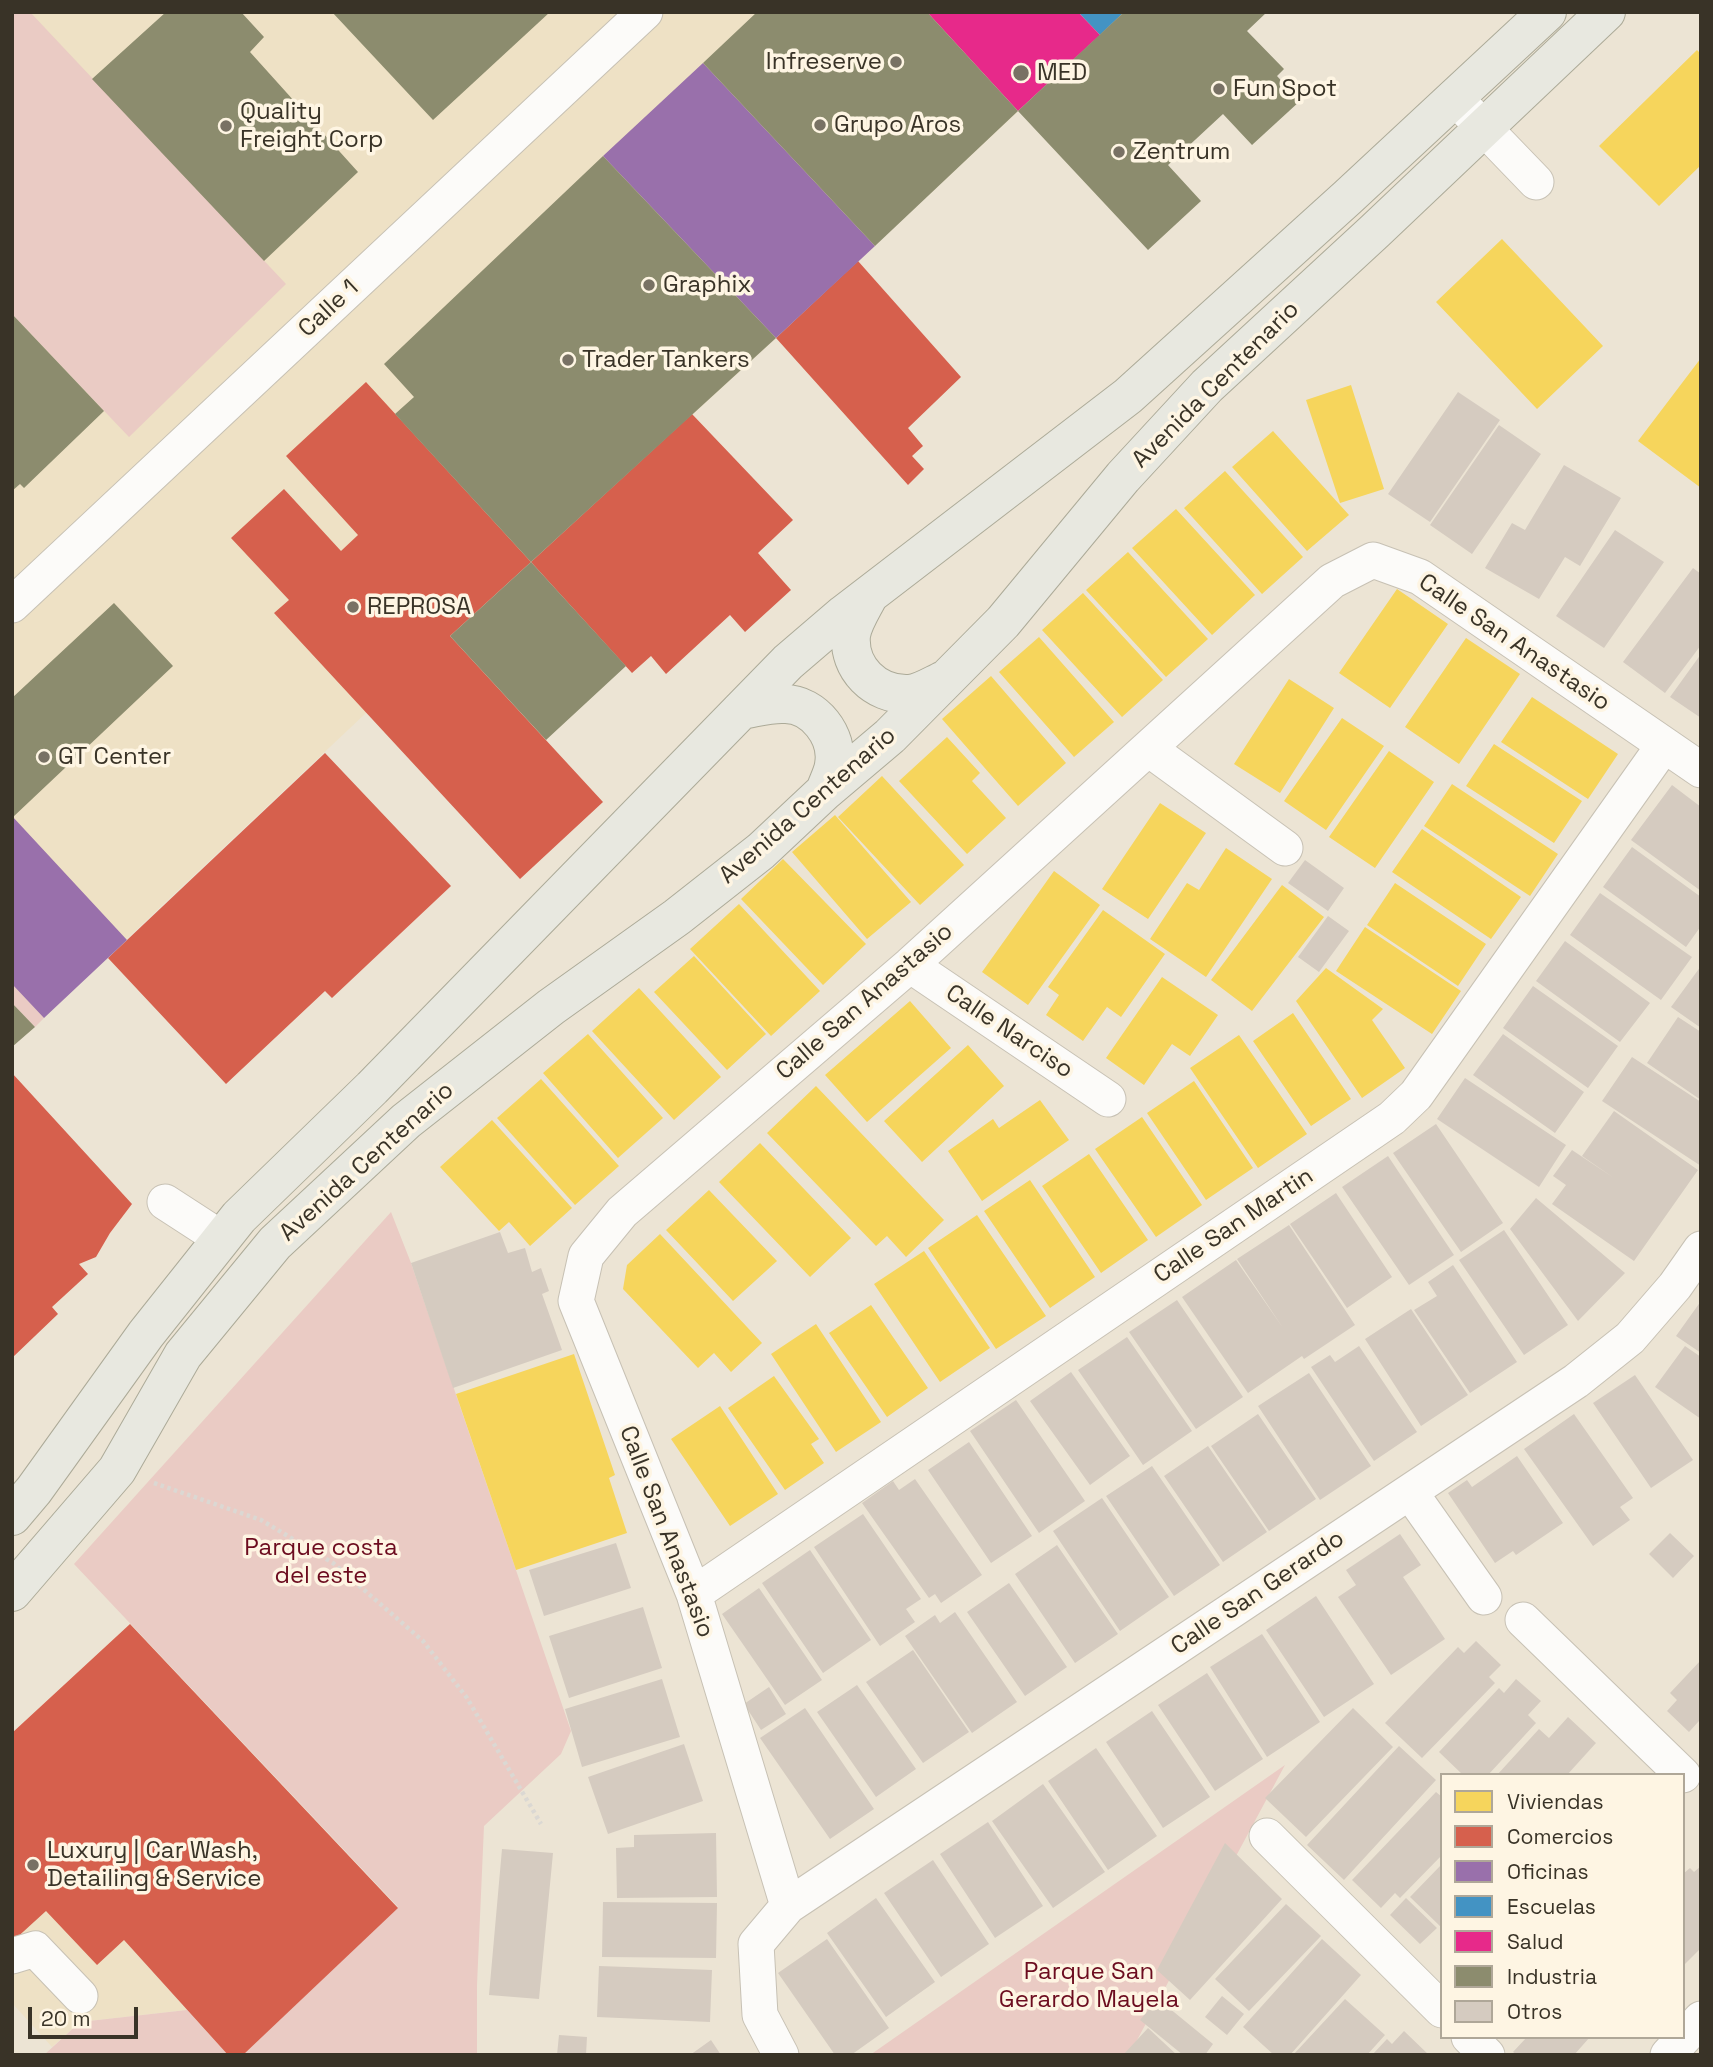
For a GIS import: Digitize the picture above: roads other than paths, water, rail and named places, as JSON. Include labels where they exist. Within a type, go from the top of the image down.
[{"type":"main road","name":"Avenida Centenario","points":[[12,1516],[34,1490],[146,1334],[239,1217],[372,1088],[788,662],[844,614],[1128,396],[1547,12]]},
{"type":"main road","name":"Avenida Centenario","points":[[12,1592],[117,1470],[183,1355],[275,1243],[406,1121],[551,1006],[688,908],[761,851],[825,791],[890,736],[1003,622],[1123,477],[1207,386],[1606,12]]},
{"type":"main road","points":[[869,595],[851,632],[851,655],[858,669],[870,682],[890,692],[910,694],[947,679]]},
{"type":"main road","points":[[741,710],[785,704],[801,706],[811,712],[830,735],[835,751],[834,765],[825,791]]},
{"type":"street","name":"Calle 1","points":[[12,605],[645,12]]},
{"type":"street","points":[[1454,97],[1536,182]]},
{"type":"street","name":"Calle San Anastasio","points":[[788,1906],[694,1594],[576,1301],[586,1256],[622,1212],[910,965],[1332,581],[1373,559],[1420,577],[1701,770]]},
{"type":"street","name":"Calle San Martin","points":[[694,1594],[1392,1118],[1416,1096],[1664,745]]},
{"type":"street","points":[[1149,750],[1285,848]]},
{"type":"street","name":"Calle Narciso","points":[[910,965],[1108,1099]]},
{"type":"street","points":[[165,1202],[222,1239]]},
{"type":"street","name":"Calle San Gerardo","points":[[781,2055],[760,2015],[756,1944],[788,1906],[1576,1381],[1630,1338],[1675,1286],[1701,1249]]},
{"type":"street","points":[[1410,1492],[1484,1597]]},
{"type":"street","points":[[1523,1620],[1681,1773]]},
{"type":"street","points":[[1685,1777],[1701,1792]]},
{"type":"street","points":[[1267,1836],[1440,2008]]},
{"type":"street","points":[[12,1956],[35,1950],[80,1996]]},
{"type":"street","points":[[1685,2036],[1701,2019]]},
{"type":"street","points":[[1471,2039],[1487,2055]]},
{"type":"street","points":[[1668,2055],[1683,2039]]},
{"type":"place","name":"Infreserve","points":[[896,62]]},
{"type":"place","name":"MED","points":[[1021,73]]},
{"type":"place","name":"Fun Spot","points":[[1219,89]]},
{"type":"place","name":"Grupo Aros","points":[[820,125]]},
{"type":"place","name":"Quality Freight Corp","points":[[226,126]]},
{"type":"place","name":"Zentrum","points":[[1119,152]]},
{"type":"place","name":"Graphix","points":[[649,285]]},
{"type":"place","name":"Trader Tankers","points":[[568,360]]},
{"type":"place","name":"REPROSA","points":[[353,607]]},
{"type":"place","name":"GT Center","points":[[44,757]]},
{"type":"place","name":"Luxury | Car Wash, Detailing & Service","points":[[33,1865]]},
{"type":"park label","name":"Parque costa del este","points":[[321,1562]]},
{"type":"park label","name":"Parque San Gerardo Mayela","points":[[1089,1986]]}]
